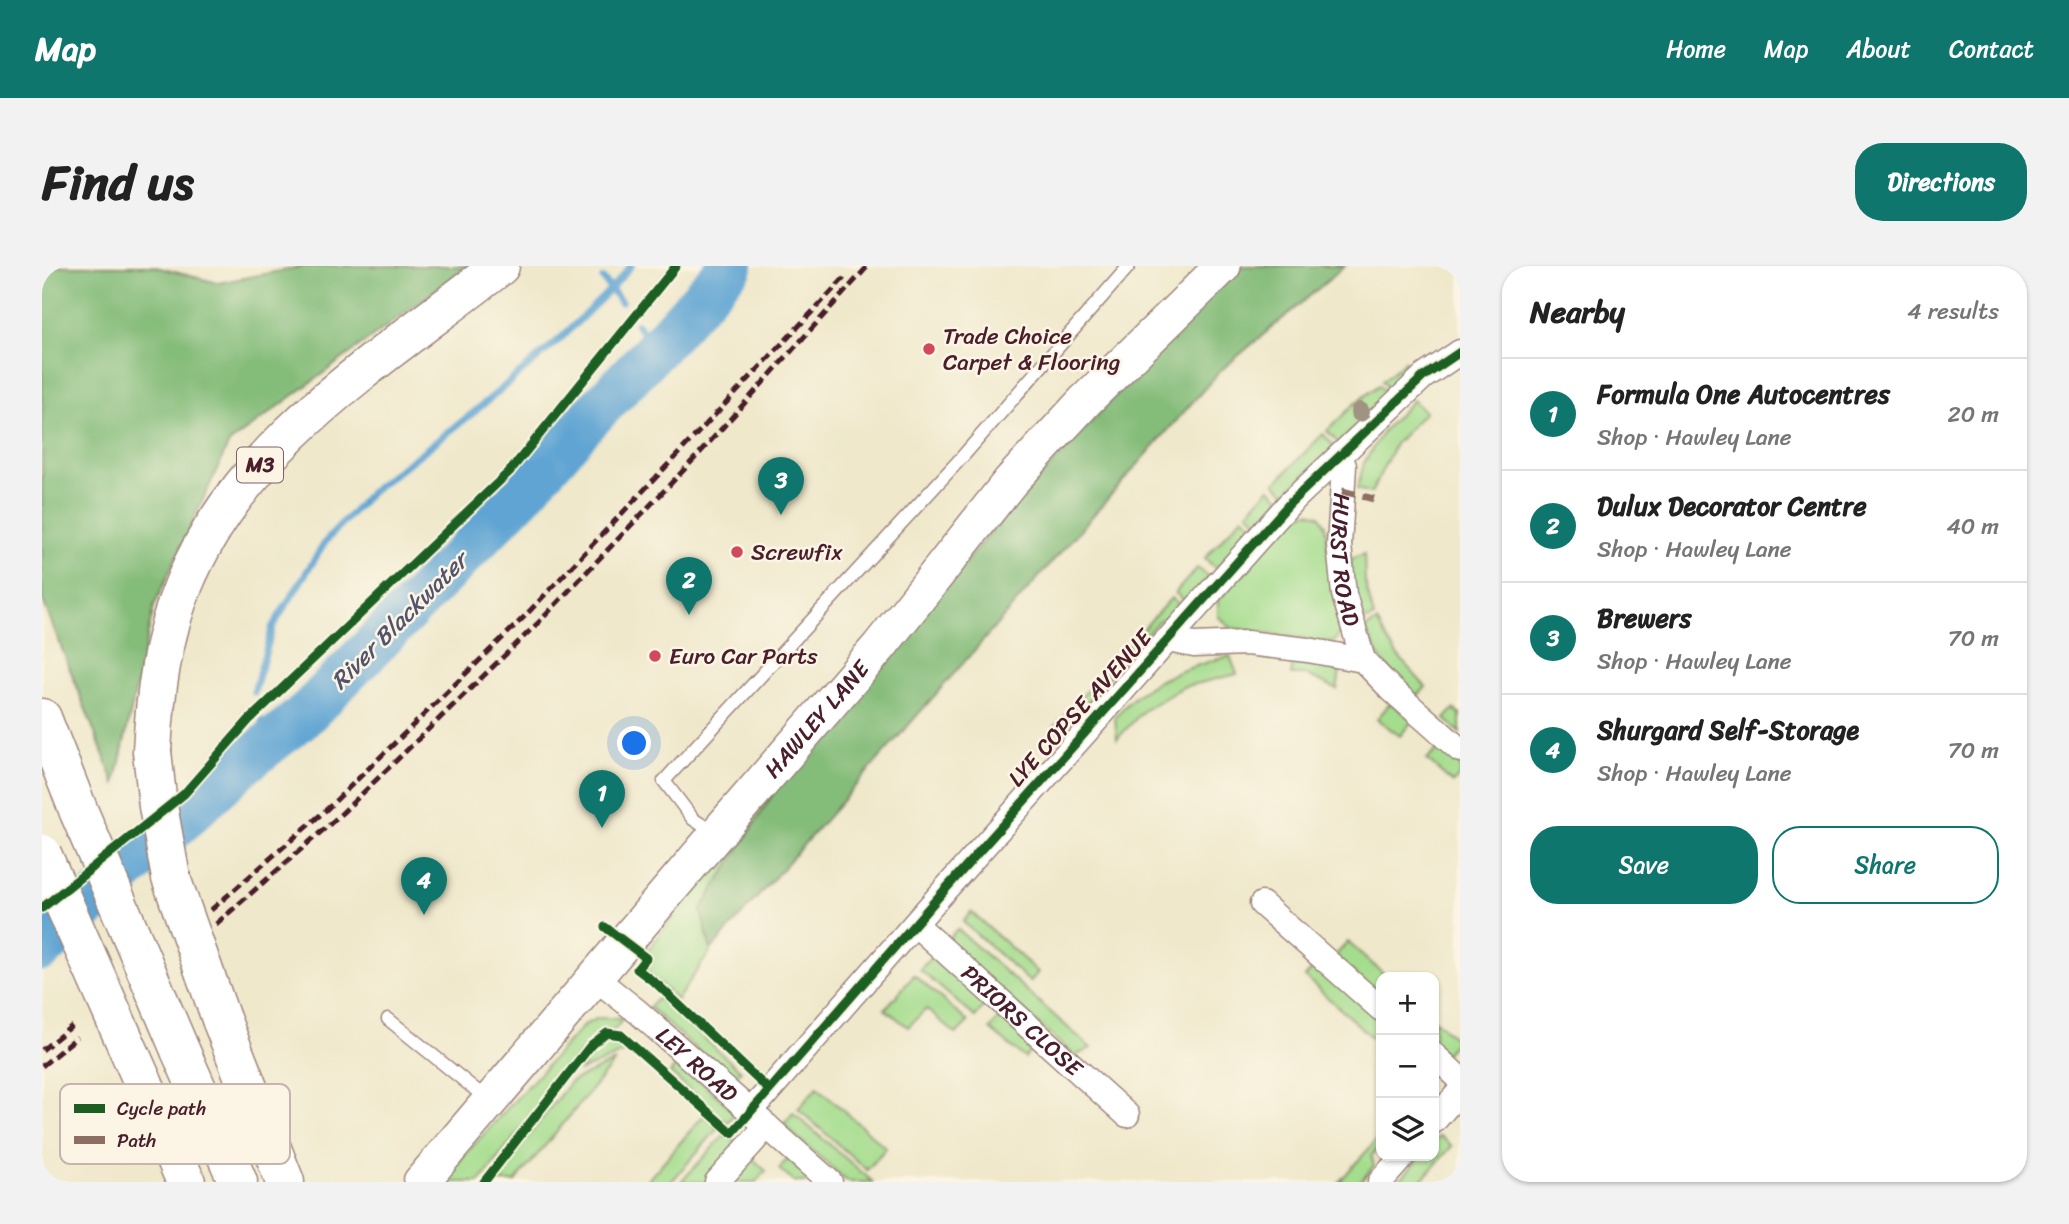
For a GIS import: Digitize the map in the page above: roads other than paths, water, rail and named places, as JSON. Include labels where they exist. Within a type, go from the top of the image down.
[{"type":"highway","name":"M3","points":[[247,1084],[171,878],[158,806],[152,751],[154,711],[163,654],[176,606],[199,552],[241,487],[289,435],[321,405],[500,266]]},
{"type":"highway","points":[[42,718],[79,812],[195,1084]]},
{"type":"highway","points":[[42,854],[144,1084]]},
{"type":"highway","points":[[178,1164],[186,1182]]},
{"type":"highway","points":[[230,1164],[238,1182]]},
{"type":"highway","name":"M3","points":[[278,1164],[285,1182]]},
{"type":"main road","name":"HAWLEY LANE","points":[[421,1182],[879,647],[1010,482],[1085,401],[1223,266]]},
{"type":"street","name":"LYE COPSE AVENUE","points":[[718,1182],[759,1118],[915,924],[1167,640],[1289,504],[1423,377],[1460,352]]},
{"type":"street","name":"HURST ROAD","points":[[1340,456],[1344,466],[1339,545],[1344,594],[1363,660],[1392,690],[1460,750]]},
{"type":"street","name":"HURST ROAD","points":[[1167,640],[1194,646],[1247,643],[1363,660]]},
{"type":"street","points":[[1262,904],[1376,1005]]},
{"type":"street","name":"PRIORS CLOSE","points":[[915,924],[1127,1115]]},
{"type":"street","name":"LEY ROAD","points":[[594,977],[638,1012],[830,1182]]},
{"type":"street","points":[[1439,1060],[1460,1079]]},
{"type":"street","points":[[1439,1115],[1460,1091]]},
{"type":"street","points":[[1380,1182],[1399,1161]]},
{"type":"lane","points":[[716,835],[693,819],[664,781],[963,456],[1129,266]]},
{"type":"lane","points":[[388,1019],[490,1101]]},
{"type":"waterway","points":[[254,692],[273,626],[326,541],[372,491],[473,413],[561,338],[631,266]]},
{"type":"waterway","name":"River Blackwater","points":[[42,949],[242,765],[305,715],[518,499],[731,266]]},
{"type":"waterway","points":[[603,279],[621,302]]},
{"type":"waterway","points":[[637,324],[655,350]]},
{"type":"waterway","points":[[262,721],[272,741]]},
{"type":"railway","points":[[216,924],[339,816],[539,622],[697,456],[868,266]]},
{"type":"railway","points":[[211,910],[327,809],[524,617],[847,275]]},
{"type":"railway","points":[[42,1050],[72,1026]]},
{"type":"railway","points":[[42,1066],[77,1037]]},
{"type":"place","name":"Trade Choice Carpet & Flooring","points":[[929,349]]},
{"type":"place","name":"Brewers","points":[[781,515]]},
{"type":"place","name":"Screwfix","points":[[737,552]]},
{"type":"place","name":"Dulux Decorator Centre","points":[[689,615]]},
{"type":"place","name":"Euro Car Parts","points":[[655,656]]},
{"type":"place","name":"Formula One Autocentres","points":[[602,828]]},
{"type":"place","name":"Shurgard Self-Storage","points":[[424,915]]}]
